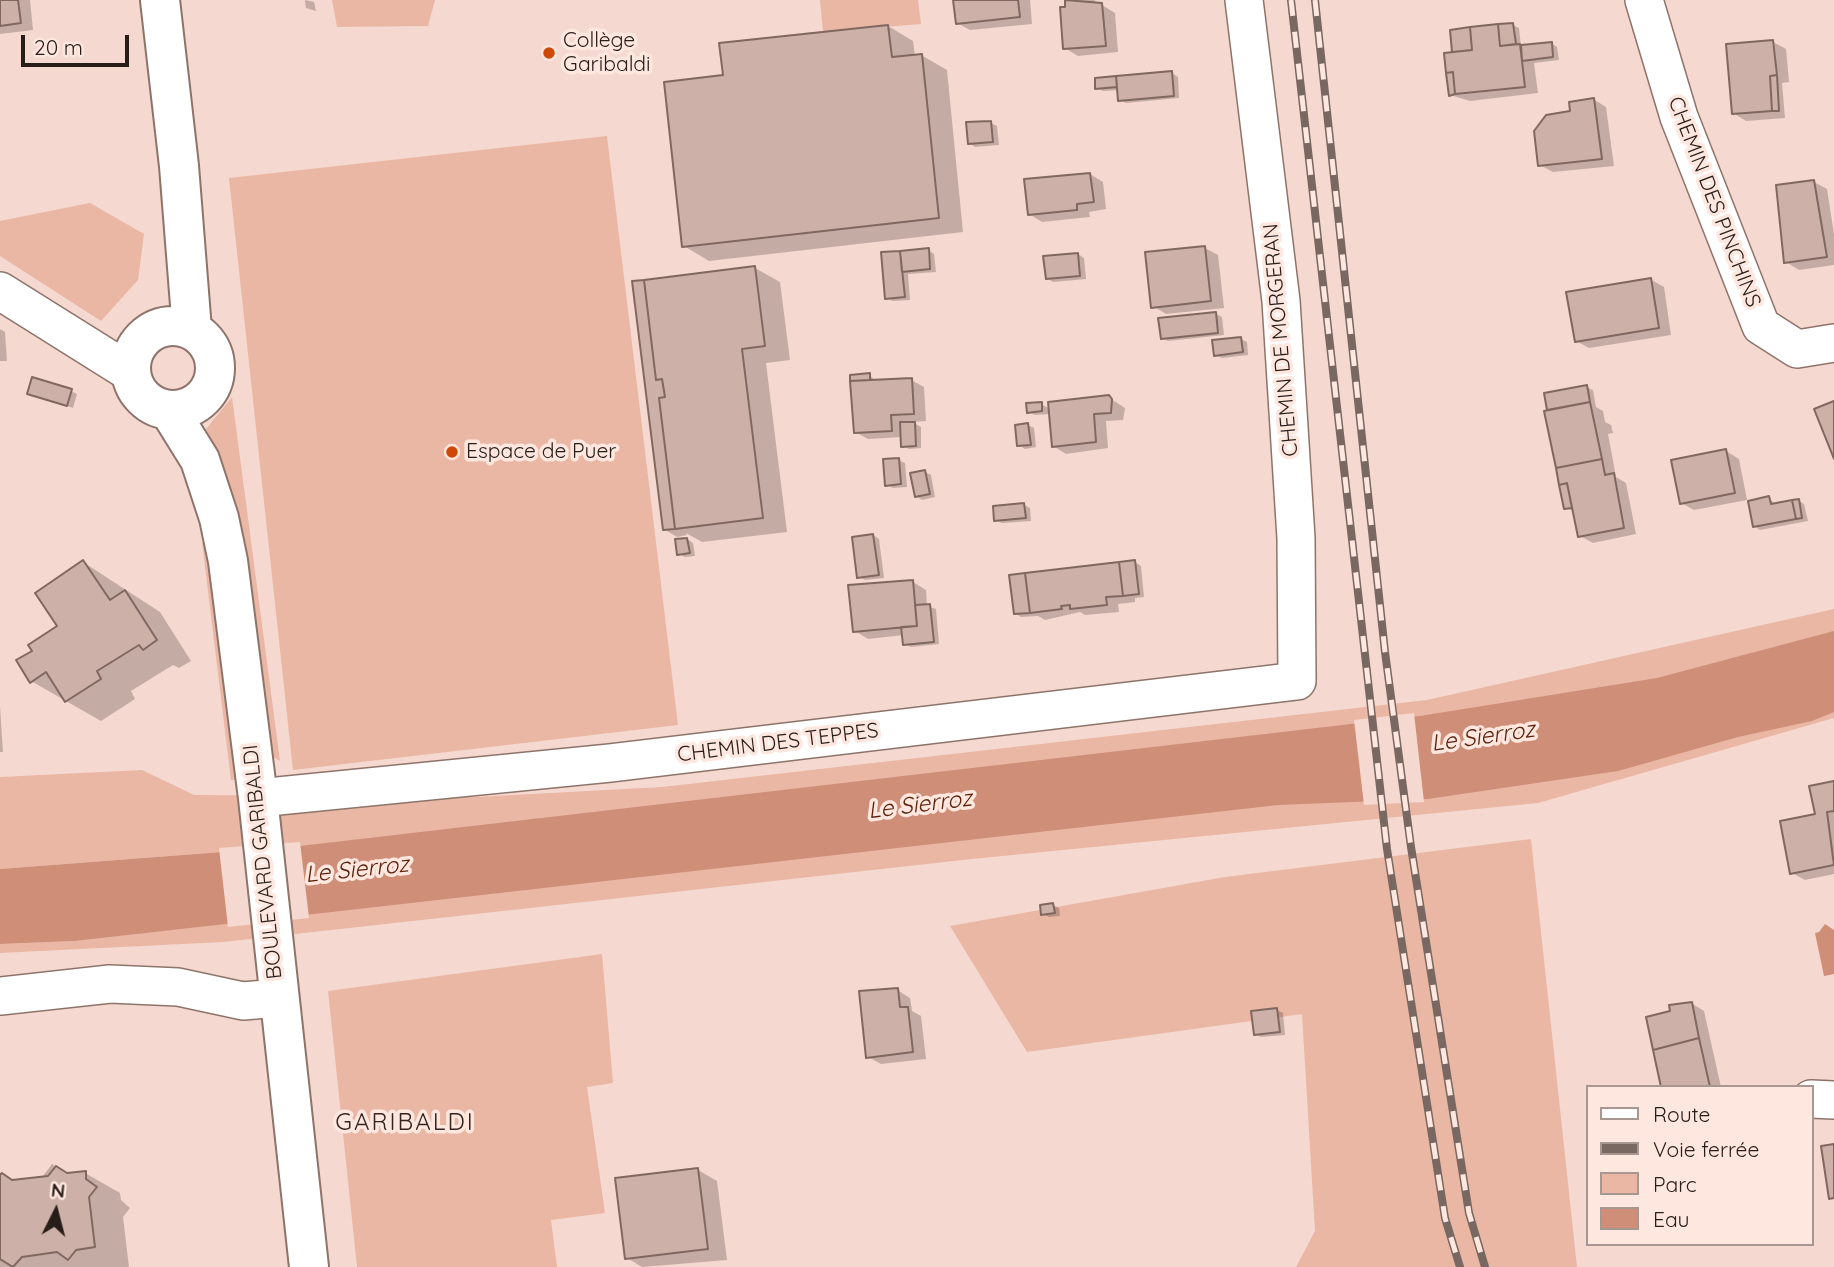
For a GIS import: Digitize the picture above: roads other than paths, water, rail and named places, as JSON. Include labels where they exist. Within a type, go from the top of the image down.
[{"type":"main road","points":[[160,0],[185,237],[178,328]]},
{"type":"main road","points":[[178,328],[203,338],[216,362],[215,376],[186,405],[148,402],[133,384],[133,361],[152,330],[178,328]]},
{"type":"main road","name":"BOULEVARD GARIBALDI","points":[[186,405],[200,460],[219,517],[228,561],[258,804],[309,1267]]},
{"type":"street","name":"CHEMIN DE MORGERAN","points":[[1244,0],[1281,300],[1296,538],[1297,681]]},
{"type":"street","name":"CHEMIN DES PINCHINS","points":[[1644,0],[1679,117],[1761,326],[1797,349],[1834,343]]},
{"type":"street","points":[[0,291],[90,346],[133,361]]},
{"type":"street","name":"CHEMIN DES TEPPES","points":[[258,804],[1297,681]]},
{"type":"street","points":[[0,996],[110,985],[178,987],[243,1001],[278,998]]},
{"type":"street","points":[[1813,1099],[1834,1100]]},
{"type":"water","name":"Le Sierroz","points":[[1834,631],[1834,712],[1812,721],[1738,737],[1618,771],[1428,799],[1278,805],[75,941],[0,944],[0,869],[300,846],[1420,716],[1657,678]]},
{"type":"water","points":[[1825,924],[1834,930],[1834,974],[1824,976],[1815,933]]},
{"type":"railway","points":[[1291,0],[1387,849],[1445,1218],[1460,1267]]},
{"type":"railway","points":[[1315,0],[1385,652],[1411,847],[1469,1213],[1485,1267]]},
{"type":"place","name":"Collège Garibaldi","points":[[549,53]]},
{"type":"place","name":"Espace de Puer","points":[[452,452]]},
{"type":"district","name":"GARIBALDI","points":[[405,1123]]}]
